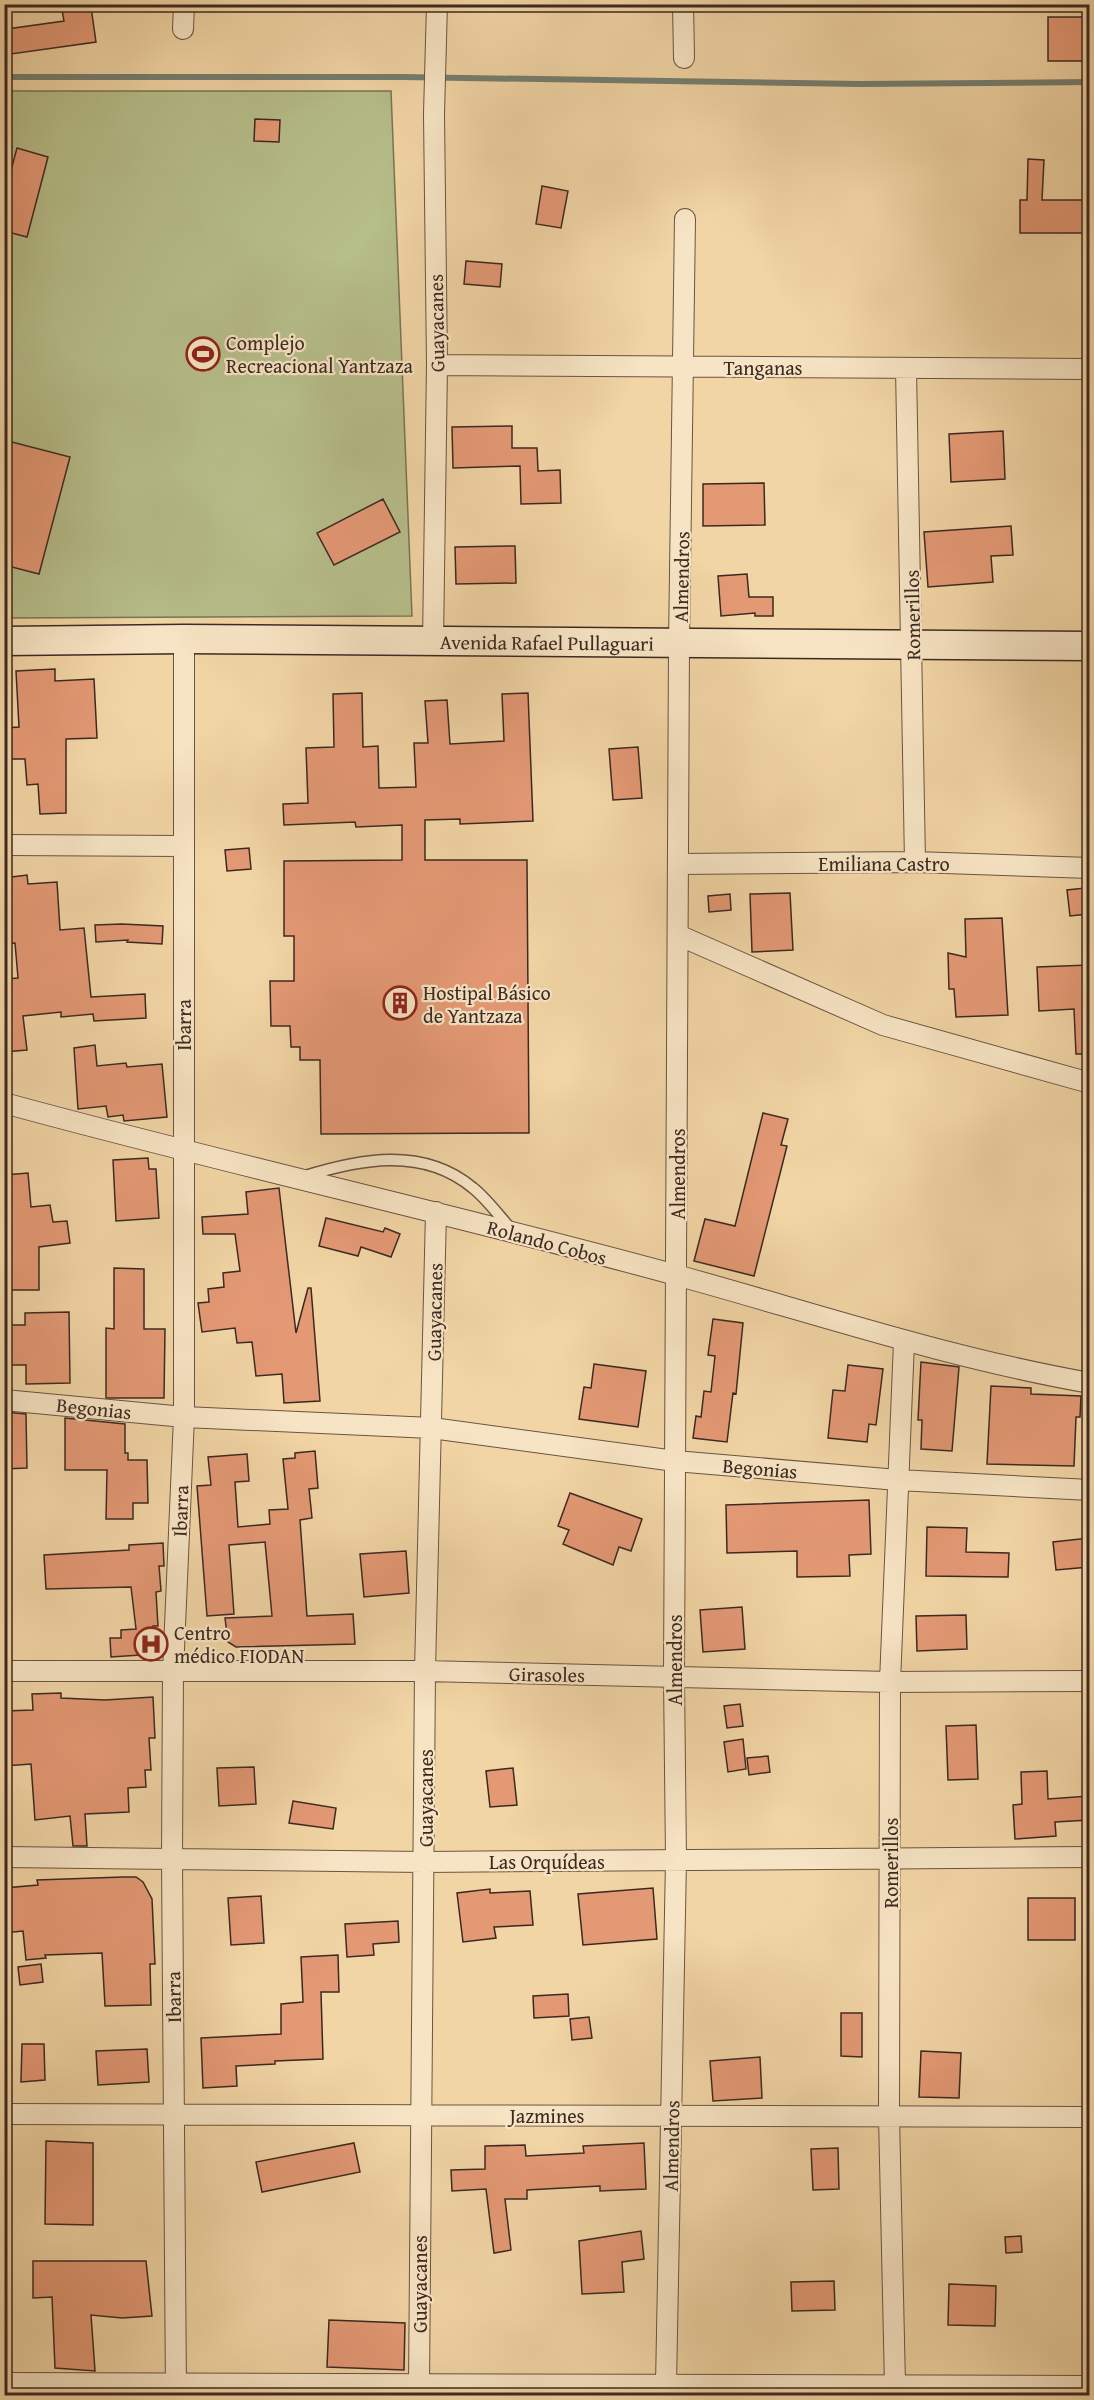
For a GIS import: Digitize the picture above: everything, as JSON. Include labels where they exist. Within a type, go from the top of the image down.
[{"type":"street","points":[[183,29],[184,4]]},
{"type":"street","name":"Guayacanes","points":[[433,642],[437,365],[434,114],[436,4]]},
{"type":"street","points":[[683,4],[684,58]]},
{"type":"street","name":"Almendros","points":[[666,2385],[676,1860],[674,1677],[679,643],[686,219]]},
{"type":"street","name":"Tanganas","points":[[437,365],[1089,369]]},
{"type":"street","name":"Romerillos","points":[[906,368],[913,642],[915,862]]},
{"type":"street","name":"Avenida Rafael Pullaguari","points":[[4,641],[184,639],[433,642],[913,642],[1089,646]]},
{"type":"street","name":"Ibarra","points":[[177,2389],[172,1859],[173,1672],[184,1417],[182,1151],[184,639]]},
{"type":"street","points":[[4,845],[184,846]]},
{"type":"street","name":"Emiliana Castro","points":[[678,864],[915,862],[1089,868]]},
{"type":"street","points":[[678,935],[884,1025],[1089,1083]]},
{"type":"street","name":"Rolando Cobos","points":[[4,1103],[182,1151],[436,1212],[676,1275],[904,1342],[1027,1372],[1089,1383]]},
{"type":"street","name":"Guayacanes","points":[[419,2384],[425,1671],[436,1212]]},
{"type":"street","name":"Romerillos","points":[[895,2385],[889,2116],[890,1682],[904,1342]]},
{"type":"street","name":"Begonias","points":[[4,1400],[184,1417],[432,1428],[675,1461],[898,1480],[1089,1490]]},
{"type":"street","name":"Girasoles","points":[[4,1671],[425,1671],[890,1682],[1089,1681]]},
{"type":"street","name":"Las Orquídeas","points":[[4,1857],[424,1862],[1089,1857]]},
{"type":"street","name":"Jazmines","points":[[4,2114],[1089,2117]]},
{"type":"street","points":[[4,2383],[177,2389],[419,2384],[1089,2385]]},
{"type":"lane","points":[[295,1179],[334,1167],[381,1158],[436,1165],[473,1188],[515,1234]]},
{"type":"green space","name":"Complejo Recreacional Yantzaza","points":[[4,91],[391,91],[412,616],[5,618]]},
{"type":"building","points":[[91,7],[96,42],[11,54],[7,29],[64,21],[62,10]]},
{"type":"building","points":[[1048,17],[1089,17],[1089,61],[1048,61]]},
{"type":"building","points":[[255,119],[280,120],[279,142],[254,141]]},
{"type":"building","points":[[17,148],[48,157],[27,237],[4,231],[4,196]]},
{"type":"building","points":[[1028,159],[1044,160],[1042,200],[1083,200],[1083,233],[1020,233],[1020,200],[1027,200]]},
{"type":"building","points":[[542,186],[568,191],[561,228],[536,224]]},
{"type":"building","points":[[466,261],[502,264],[500,287],[464,284]]},
{"type":"building","points":[[512,426],[512,448],[537,448],[538,471],[560,470],[561,503],[521,504],[520,466],[453,468],[452,427]]},
{"type":"building","points":[[1003,431],[1005,479],[951,482],[949,434]]},
{"type":"building","points":[[4,440],[70,457],[39,574],[4,565]]},
{"type":"building","points":[[764,483],[765,525],[703,526],[703,484]]},
{"type":"building","points":[[383,499],[400,532],[334,565],[317,533]]},
{"type":"building","points":[[1011,526],[1013,555],[991,556],[993,582],[928,587],[924,532]]},
{"type":"building","points":[[515,546],[516,583],[456,584],[455,547]]},
{"type":"building","points":[[747,574],[749,597],[773,597],[773,616],[755,616],[755,613],[721,616],[718,576]]},
{"type":"building","points":[[55,669],[55,681],[94,679],[97,738],[66,739],[66,813],[40,814],[38,784],[27,785],[25,759],[4,759],[4,728],[19,727],[16,671]]},
{"type":"building","name":"Hostipal Básico de Yantzaza","points":[[362,693],[363,747],[378,746],[379,788],[416,787],[414,743],[428,743],[425,701],[447,700],[450,744],[504,741],[502,694],[528,693],[533,821],[460,824],[460,819],[425,820],[425,860],[527,860],[529,1133],[321,1134],[320,1060],[300,1060],[300,1047],[291,1047],[290,1026],[271,1026],[270,981],[294,981],[294,936],[284,936],[284,861],[402,860],[402,825],[356,827],[355,822],[284,825],[283,804],[308,803],[306,748],[334,747],[333,694]]},
{"type":"building","points":[[638,747],[642,798],[613,800],[609,749]]},
{"type":"building","points":[[249,848],[251,869],[227,871],[225,850]]},
{"type":"building","points":[[27,875],[28,884],[57,882],[60,930],[84,928],[91,997],[145,994],[146,1018],[94,1021],[93,1014],[61,1017],[61,1012],[23,1016],[27,1050],[4,1052],[4,1017],[9,1016],[5,979],[18,978],[15,943],[4,944],[4,878]]},
{"type":"building","points":[[1085,888],[1088,914],[1070,916],[1067,890]]},
{"type":"building","points":[[790,893],[793,950],[752,952],[750,894]]},
{"type":"building","points":[[730,894],[731,910],[709,912],[708,896]]},
{"type":"building","points":[[1002,918],[1008,1015],[956,1017],[954,989],[949,989],[948,953],[966,957],[965,919]]},
{"type":"building","points":[[95,925],[163,926],[162,944],[127,942],[128,940],[96,942]]},
{"type":"building","points":[[1089,965],[1089,1054],[1076,1054],[1074,1009],[1039,1011],[1037,967]]},
{"type":"building","points":[[95,1045],[97,1066],[126,1063],[127,1067],[162,1064],[167,1117],[124,1121],[123,1115],[108,1117],[106,1106],[78,1109],[74,1048]]},
{"type":"building","points":[[763,1113],[788,1119],[781,1145],[787,1146],[754,1276],[694,1261],[705,1219],[735,1226]]},
{"type":"building","points":[[148,1158],[149,1169],[156,1169],[159,1218],[116,1221],[113,1160]]},
{"type":"building","points":[[28,1173],[31,1207],[50,1205],[53,1222],[67,1221],[70,1243],[39,1247],[39,1290],[4,1290],[4,1175]]},
{"type":"building","points":[[279,1188],[296,1333],[308,1288],[311,1288],[320,1401],[284,1403],[282,1374],[256,1376],[252,1342],[237,1343],[235,1328],[202,1332],[198,1303],[209,1302],[208,1289],[224,1287],[223,1273],[240,1271],[235,1234],[203,1234],[202,1217],[248,1214],[246,1192]]},
{"type":"building","points":[[326,1218],[383,1232],[385,1228],[400,1234],[391,1257],[361,1247],[358,1256],[319,1246]]},
{"type":"building","points":[[114,1268],[144,1269],[144,1329],[165,1329],[164,1398],[106,1398],[106,1328],[114,1329]]},
{"type":"building","points":[[69,1312],[70,1383],[26,1384],[26,1365],[10,1365],[10,1325],[25,1325],[25,1313]]},
{"type":"building","points":[[713,1319],[743,1323],[736,1394],[733,1393],[727,1442],[693,1438],[696,1416],[701,1417],[704,1391],[711,1392],[715,1356],[708,1355]]},
{"type":"building","points":[[921,1362],[959,1367],[952,1451],[921,1449],[922,1420],[918,1420]]},
{"type":"building","points":[[594,1364],[646,1371],[638,1427],[579,1419],[584,1387],[591,1388]]},
{"type":"building","points":[[848,1365],[883,1369],[876,1425],[869,1424],[867,1442],[828,1438],[833,1390],[845,1391]]},
{"type":"building","points":[[991,1386],[1031,1388],[1031,1394],[1081,1396],[1080,1417],[1076,1417],[1074,1466],[987,1464]]},
{"type":"building","points":[[4,1412],[26,1414],[27,1468],[4,1469]]},
{"type":"building","points":[[65,1418],[125,1424],[125,1453],[128,1453],[128,1460],[147,1460],[148,1503],[133,1503],[133,1519],[106,1519],[107,1470],[65,1470]]},
{"type":"building","points":[[315,1451],[318,1488],[309,1489],[312,1518],[300,1520],[307,1616],[353,1614],[355,1644],[236,1647],[228,1642],[225,1618],[272,1616],[265,1542],[229,1545],[234,1614],[207,1616],[197,1486],[211,1485],[208,1457],[247,1454],[249,1481],[235,1482],[238,1527],[270,1524],[269,1510],[288,1509],[283,1459],[295,1458],[295,1453]]},
{"type":"building","points":[[570,1493],[642,1519],[631,1551],[619,1547],[613,1565],[563,1544],[569,1530],[558,1526]]},
{"type":"building","points":[[869,1500],[871,1554],[849,1555],[850,1576],[797,1577],[797,1551],[727,1553],[726,1505]]},
{"type":"building","points":[[927,1527],[967,1528],[966,1552],[1009,1553],[1008,1577],[926,1576]]},
{"type":"building","points":[[1089,1538],[1089,1567],[1056,1570],[1053,1542]]},
{"type":"building","points":[[163,1543],[164,1566],[159,1566],[161,1591],[156,1592],[158,1626],[153,1626],[155,1654],[111,1657],[110,1638],[121,1638],[121,1630],[136,1629],[131,1587],[46,1589],[44,1555],[129,1550],[129,1545]]},
{"type":"building","points":[[406,1551],[409,1593],[364,1597],[360,1554]]},
{"type":"building","points":[[742,1607],[745,1649],[703,1652],[700,1610]]},
{"type":"building","points":[[966,1615],[967,1649],[917,1651],[916,1616]]},
{"type":"building","points":[[61,1693],[61,1698],[105,1700],[153,1697],[155,1738],[149,1738],[151,1770],[145,1770],[146,1787],[128,1788],[129,1812],[85,1814],[87,1846],[73,1846],[70,1816],[35,1820],[31,1764],[4,1766],[4,1711],[33,1710],[32,1694]]},
{"type":"building","points":[[740,1704],[743,1726],[727,1728],[724,1706]]},
{"type":"building","points":[[976,1725],[978,1779],[948,1780],[946,1726]]},
{"type":"building","points":[[743,1739],[746,1769],[728,1772],[724,1742]]},
{"type":"building","points":[[768,1756],[770,1772],[749,1775],[747,1758]]},
{"type":"building","points":[[254,1767],[256,1804],[219,1806],[217,1768]]},
{"type":"building","points":[[513,1768],[517,1805],[490,1807],[486,1771]]},
{"type":"building","points":[[1047,1771],[1048,1799],[1089,1796],[1089,1820],[1055,1822],[1056,1836],[1015,1839],[1013,1805],[1022,1804],[1021,1772]]},
{"type":"building","points":[[293,1801],[336,1808],[333,1829],[289,1823]]},
{"type":"building","points":[[136,1877],[143,1882],[152,1899],[155,1964],[150,1964],[151,2005],[105,2006],[102,1953],[45,1955],[46,1958],[26,1960],[23,1931],[4,1933],[4,1888],[38,1885],[37,1880]]},
{"type":"building","points":[[653,1888],[657,1939],[583,1945],[578,1894]]},
{"type":"building","points":[[490,1889],[490,1893],[530,1891],[533,1925],[494,1927],[496,1938],[463,1942],[457,1893]]},
{"type":"building","points":[[261,1896],[264,1943],[231,1945],[228,1898]]},
{"type":"building","points":[[1028,1898],[1075,1898],[1075,1940],[1028,1940]]},
{"type":"building","points":[[398,1921],[399,1942],[373,1944],[374,1955],[347,1957],[345,1924]]},
{"type":"building","points":[[338,1955],[339,1992],[321,1992],[323,2059],[275,2061],[275,2064],[236,2066],[237,2086],[203,2088],[201,2038],[281,2034],[281,2004],[303,2002],[301,1957]]},
{"type":"building","points":[[41,1964],[43,1982],[20,1985],[18,1967]]},
{"type":"building","points":[[568,1994],[569,2016],[534,2018],[533,1996]]},
{"type":"building","points":[[841,2013],[862,2013],[862,2057],[841,2056]]},
{"type":"building","points":[[589,2017],[592,2038],[572,2040],[570,2019]]},
{"type":"building","points":[[22,2044],[44,2044],[45,2080],[21,2082]]},
{"type":"building","points":[[147,2049],[149,2082],[98,2085],[96,2051]]},
{"type":"building","points":[[921,2051],[961,2053],[959,2098],[919,2097]]},
{"type":"building","points":[[760,2057],[762,2098],[713,2101],[710,2061]]},
{"type":"building","points":[[46,2141],[93,2143],[93,2225],[45,2224]]},
{"type":"building","points":[[354,2143],[360,2172],[262,2192],[256,2162]]},
{"type":"building","points":[[644,2143],[646,2189],[600,2191],[600,2186],[527,2190],[527,2199],[505,2199],[511,2250],[494,2253],[486,2189],[452,2191],[451,2170],[485,2169],[485,2146],[525,2145],[526,2156],[584,2153],[583,2146]]},
{"type":"building","points":[[838,2148],[839,2189],[813,2190],[811,2149]]},
{"type":"building","points":[[641,2231],[644,2259],[622,2262],[624,2292],[582,2294],[579,2241]]},
{"type":"building","points":[[1021,2236],[1022,2252],[1006,2253],[1005,2237]]},
{"type":"building","points":[[33,2261],[146,2261],[152,2316],[122,2318],[91,2315],[95,2371],[55,2368],[52,2297],[33,2298]]},
{"type":"building","points":[[834,2281],[835,2310],[792,2311],[791,2282]]},
{"type":"building","points":[[949,2284],[996,2286],[995,2326],[948,2325]]},
{"type":"building","points":[[329,2320],[405,2323],[404,2370],[327,2367]]},
{"type":"waterway","points":[[4,77],[403,77],[861,84],[1090,82]]},
{"type":"place","name":"Complejo Recreacional Yantzaza","points":[[203,354]]},
{"type":"place","name":"Hostipal Básico de Yantzaza","points":[[400,1003]]},
{"type":"place","name":"Centro médico FIODAN","points":[[151,1644]]}]
